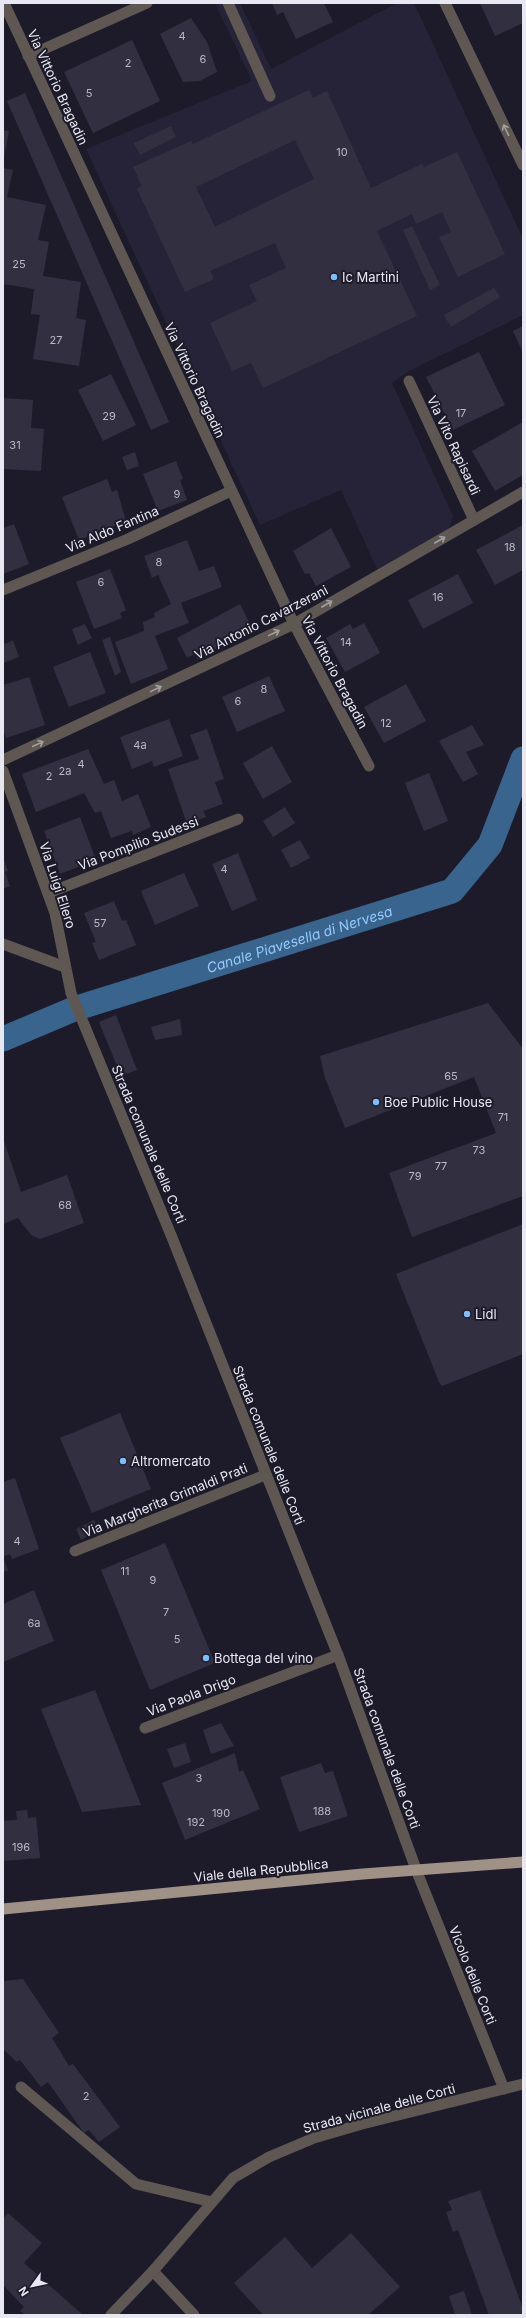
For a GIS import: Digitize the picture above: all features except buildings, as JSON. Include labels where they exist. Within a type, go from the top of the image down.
[{"type":"main road","name":"Viale della Repubblica","points":[[3,1909],[363,1874],[417,1872],[523,1862]]},
{"type":"street","name":"Via Vittorio Bragadin","points":[[4,3],[294,624],[369,766]]},
{"type":"street","points":[[28,56],[147,3]]},
{"type":"street","points":[[228,3],[270,96]]},
{"type":"street","points":[[445,3],[523,166]]},
{"type":"street","name":"Via Vito Rapisardi","points":[[409,381],[474,520]]},
{"type":"street","name":"Via Aldo Fantina","points":[[3,590],[128,539],[231,491]]},
{"type":"street","name":"Via Antonio Cavarzerani","points":[[3,760],[294,624],[523,492]]},
{"type":"street","name":"Via Luigi Ellero","points":[[3,771],[48,893],[58,926],[65,967],[72,993],[87,1032]]},
{"type":"street","name":"Via Pompilio Sudessi","points":[[48,893],[238,819]]},
{"type":"street","points":[[3,944],[65,967]]},
{"type":"street","name":"Strada comunale delle Corti","points":[[87,1032],[174,1242],[265,1475],[338,1655],[417,1872]]},
{"type":"street","name":"Via Margherita Grimaldi Prati","points":[[75,1551],[265,1475]]},
{"type":"street","name":"Via Paola Drigo","points":[[145,1728],[338,1655]]},
{"type":"street","name":"Vicolo delle Corti","points":[[417,1872],[504,2089]]},
{"type":"street","name":"Strada vicinale delle Corti","points":[[111,2315],[153,2271],[233,2178],[269,2157],[314,2138],[362,2124],[523,2084]]},
{"type":"street","points":[[21,2087],[136,2184],[212,2202]]},
{"type":"street","points":[[153,2271],[194,2315]]},
{"type":"shaded area","name":"Ic Martini","points":[[215,3],[240,3],[271,69],[397,3],[414,3],[523,239],[523,315],[409,371],[392,383],[453,516],[450,526],[435,541],[378,571],[341,490],[260,525],[86,149],[252,81]]},
{"type":"waterway","name":"Canale Piavesella di Nervesa","points":[[3,1039],[74,1009],[452,891],[490,845],[523,759]]},
{"type":"place","name":"Ic Martini","points":[[334,277]]},
{"type":"place","name":"Boe Public House","points":[[376,1102]]},
{"type":"place","name":"Lidl","points":[[467,1314]]},
{"type":"place","name":"Altromercato","points":[[123,1461]]},
{"type":"place","name":"Bottega del vino","points":[[206,1658]]}]
